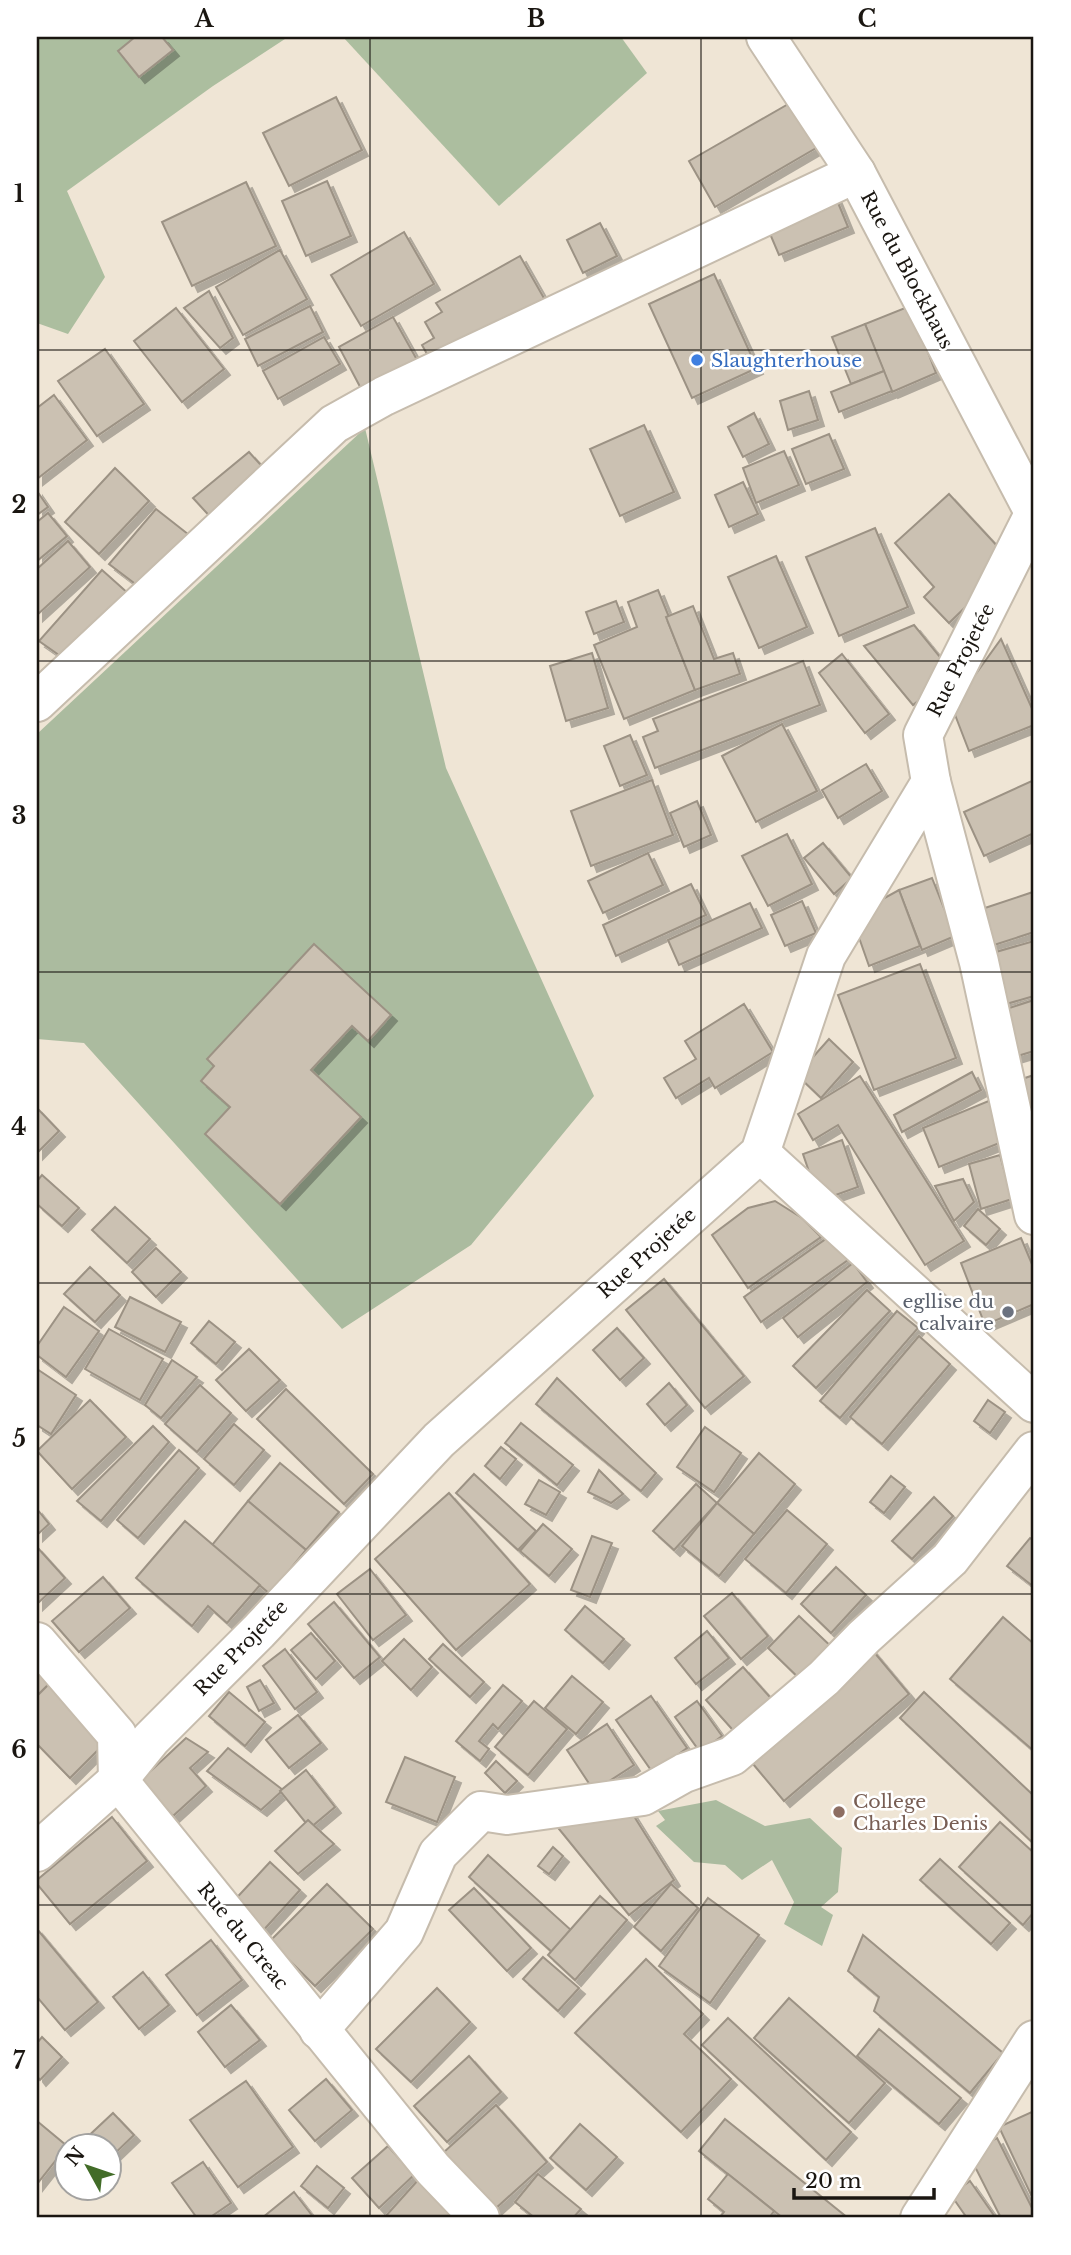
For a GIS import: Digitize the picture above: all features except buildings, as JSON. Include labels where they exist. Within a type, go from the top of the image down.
[{"type":"street","name":"Rue du Blockhaus","points":[[766,37],[856,173],[1034,513]]},
{"type":"street","points":[[37,702],[334,424],[384,396],[856,173]]},
{"type":"street","name":"Rue Projetée","points":[[37,1852],[118,1780],[151,1739],[267,1622],[439,1440],[760,1153],[826,957],[931,782],[923,735],[1034,513]]},
{"type":"street","points":[[931,782],[979,962],[1034,1215]]},
{"type":"street","points":[[760,1153],[1034,1403]]},
{"type":"street","points":[[319,2030],[404,1932],[438,1854],[481,1811],[508,1815],[643,1796],[684,1773],[732,1756],[824,1678],[863,1637],[950,1559],[1034,1451]]},
{"type":"street","points":[[37,1642],[117,1735],[118,1780]]},
{"type":"street","name":"Rue du Creac","points":[[118,1780],[433,2169],[480,2218]]},
{"type":"street","points":[[920,2218],[1034,2040]]},
{"type":"green space","points":[[37,37],[288,37],[213,86],[67,191],[105,277],[68,334],[37,323]]},
{"type":"green space","points":[[343,37],[621,37],[647,73],[499,206]]},
{"type":"green space","points":[[365,428],[446,768],[594,1096],[471,1245],[342,1329],[84,1043],[37,1039],[37,734]]},
{"type":"green space","points":[[716,1800],[765,1826],[810,1818],[842,1848],[838,1892],[821,1907],[833,1915],[822,1946],[784,1924],[794,1902],[772,1860],[742,1880],[725,1865],[694,1862],[656,1826],[665,1820],[658,1811]]},
{"type":"place","name":"Slaughterhouse","points":[[697,360]]},
{"type":"place","name":"egllise du calvaire","points":[[1008,1312]]},
{"type":"place","name":"College Charles Denis","points":[[839,1812]]}]
